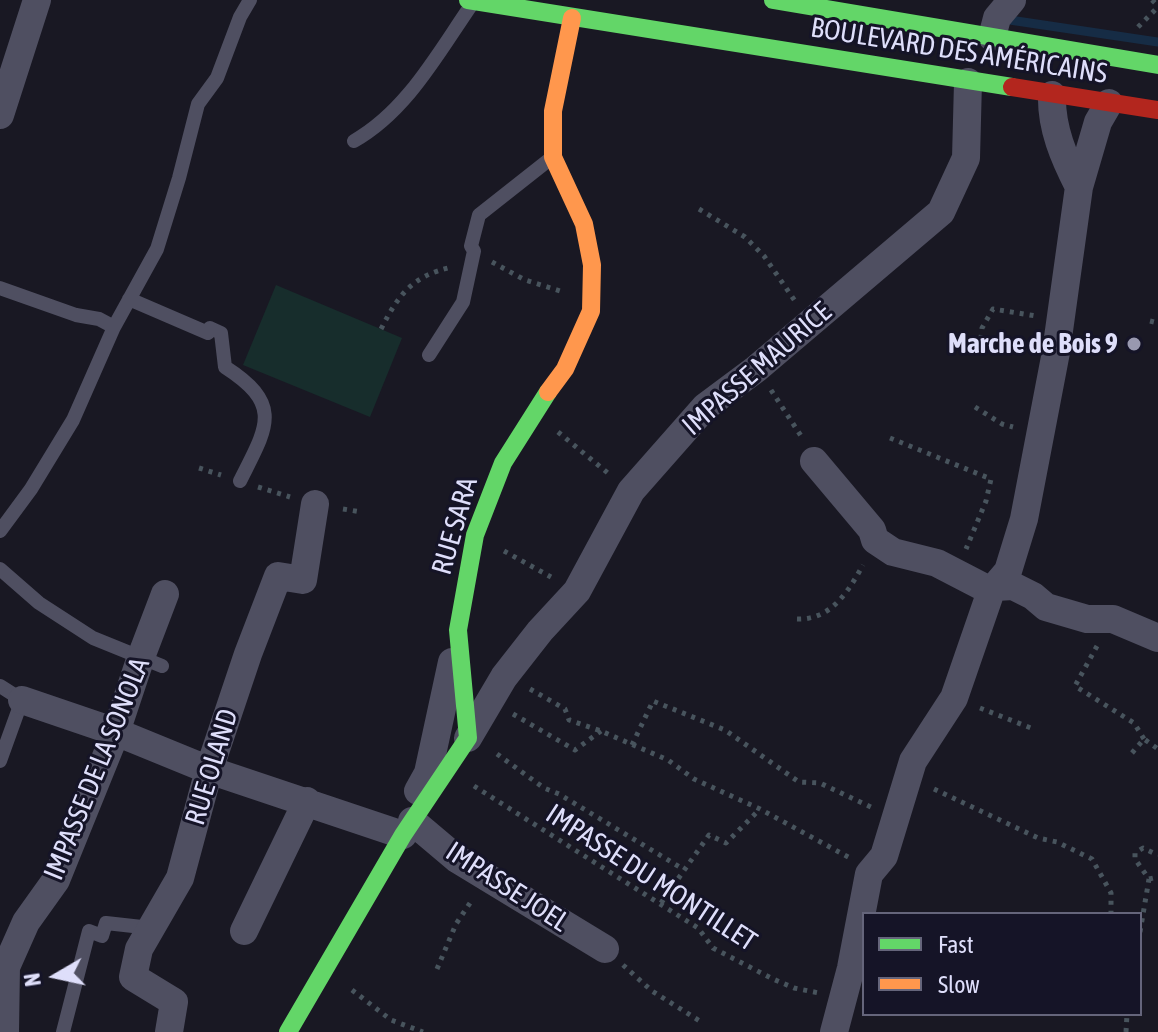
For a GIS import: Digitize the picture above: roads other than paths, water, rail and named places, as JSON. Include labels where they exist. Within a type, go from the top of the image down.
[{"type":"street","points":[[0,115],[37,0]]},
{"type":"street","name":"BOULEVARD DES AMÉRICAINS","points":[[773,0],[1158,65]]},
{"type":"street","points":[[992,37],[997,18],[1012,0]]},
{"type":"street","name":"BOULEVARD DES AMÉRICAINS","points":[[471,1],[1158,110]]},
{"type":"street","name":"RUE SARA","points":[[470,736],[458,630],[475,535],[503,463],[534,411],[565,369],[591,309],[592,265],[584,224],[553,157],[553,111],[572,18]]},
{"type":"street","name":"IMPASSE MAURICE","points":[[470,736],[504,677],[577,591],[631,491],[705,407],[756,369],[941,212],[966,158],[968,82]]},
{"type":"street","points":[[1052,95],[1052,116],[1065,160],[1079,187]]},
{"type":"street","points":[[834,1032],[869,874],[884,856],[913,761],[954,698],[991,591],[1008,571],[1024,519],[1056,352],[1079,187],[1093,136],[1109,103]]},
{"type":"street","points":[[814,461],[872,530],[875,540],[893,552],[917,557],[956,572],[991,591]]},
{"type":"street","name":"RUE OLAND","points":[[169,1032],[174,1002],[133,977],[139,949],[180,878],[209,770],[278,576],[303,580],[315,504]]},
{"type":"street","points":[[991,591],[996,587],[1013,586],[1046,607],[1087,619],[1113,619],[1158,638]]},
{"type":"street","name":"IMPASSE DE LA SONOLA","points":[[5,1032],[3,966],[26,922],[56,880],[116,732],[151,661],[165,594]]},
{"type":"street","points":[[404,829],[428,773],[458,630]]},
{"type":"street","points":[[11,693],[209,770],[404,829]]},
{"type":"street","points":[[288,1032],[404,829],[470,736]]},
{"type":"street","points":[[244,931],[307,801]]},
{"type":"street","name":"IMPASSE JOEL","points":[[404,829],[605,949]]},
{"type":"lane","points":[[0,531],[31,489],[73,420],[114,327],[157,249],[168,220],[198,104],[217,78],[240,17],[250,0]]},
{"type":"lane","points":[[354,141],[379,127],[411,91],[471,1]]},
{"type":"lane","points":[[429,355],[463,302],[479,215],[553,157]]},
{"type":"lane","points":[[0,288],[76,315],[99,319],[114,327]]},
{"type":"lane","points":[[129,299],[208,333],[210,328],[221,333],[225,367],[250,383],[262,398],[266,418],[240,481]]},
{"type":"lane","points":[[0,569],[39,603],[93,638],[151,661]]},
{"type":"lane","points":[[0,761],[11,693]]},
{"type":"lane","points":[[63,1032],[89,931],[102,936],[106,923],[151,928]]},
{"type":"waterway","points":[[1003,19],[1158,42]]},
{"type":"place","name":"Marche de Bois 9","points":[[1134,344]]}]
